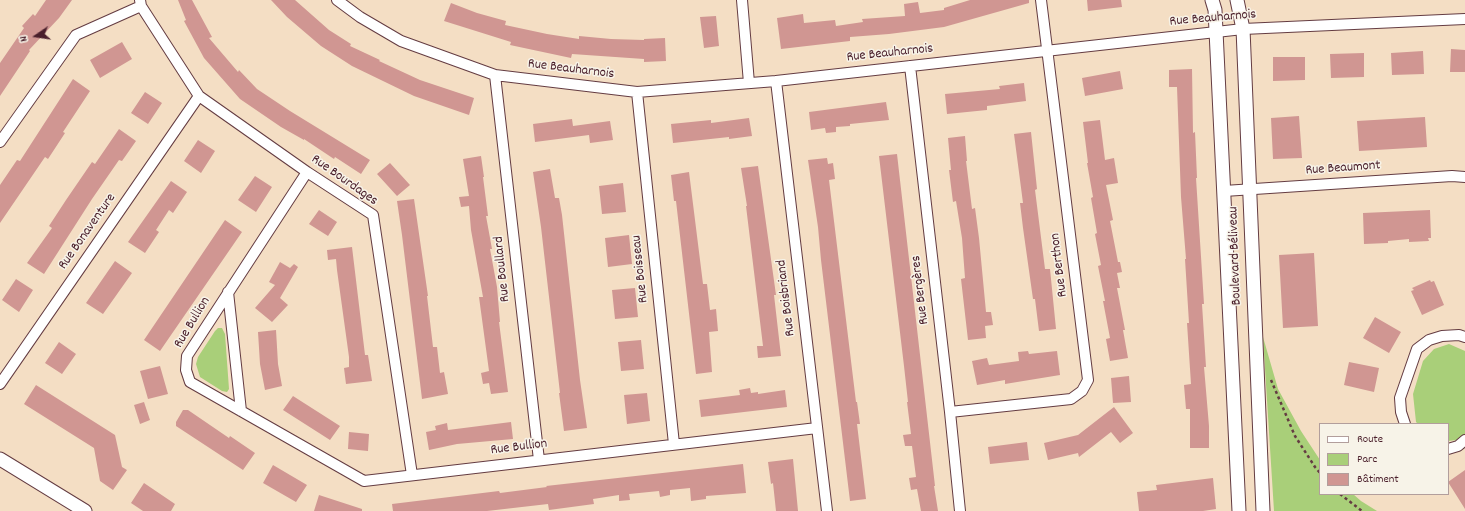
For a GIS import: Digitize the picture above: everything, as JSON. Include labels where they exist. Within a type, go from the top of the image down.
[{"type":"street","name":"Rue Beauharnois","points":[[337,0],[360,17],[401,41],[495,75],[637,92],[776,81],[1243,29],[1465,19]]},
{"type":"street","points":[[742,0],[749,83]]},
{"type":"street","name":"Rue Berthon","points":[[950,412],[1071,399],[1082,391],[1088,380],[1041,0]]},
{"type":"street","name":"Boulevard Béliveau","points":[[1212,0],[1215,10],[1239,511]]},
{"type":"street","name":"Boulevard Béliveau","points":[[1238,0],[1243,29],[1263,511]]},
{"type":"street","points":[[0,142],[76,35],[140,3]]},
{"type":"street","name":"Rue Bourdages","points":[[140,3],[199,96],[307,172],[373,215],[412,475]]},
{"type":"street","name":"Rue Bergères","points":[[910,66],[960,511]]},
{"type":"street","name":"Rue Boullard","points":[[495,75],[539,460]]},
{"type":"street","name":"Rue Boisbriand","points":[[776,81],[827,511]]},
{"type":"street","name":"Rue Boisseau","points":[[637,92],[674,444]]},
{"type":"street","name":"Rue Bonaventure","points":[[0,384],[199,96]]},
{"type":"street","name":"Rue Bullion","points":[[307,172],[187,356],[186,370],[190,382],[364,481],[817,428]]},
{"type":"street","name":"Rue Beaumont","points":[[1224,191],[1465,176]]},
{"type":"street","name":"Rue Bullion","points":[[228,292],[242,411]]},
{"type":"street","points":[[1405,423],[1401,412],[1400,398],[1417,349],[1429,340],[1442,336],[1459,334],[1465,337]]},
{"type":"street","points":[[1449,449],[1458,446],[1465,440]]},
{"type":"street","points":[[0,459],[85,511]]},
{"type":"path","points":[[1271,379],[1295,436],[1319,472]]},
{"type":"path","points":[[1341,495],[1362,511]]},
{"type":"green space","points":[[218,328],[222,328],[225,334],[229,389],[227,392],[222,391],[200,377],[196,364],[198,357]]},
{"type":"green space","points":[[1263,337],[1278,389],[1301,431],[1319,458],[1319,495],[1354,495],[1377,511],[1274,511]]},
{"type":"green space","points":[[1449,344],[1465,351],[1465,434],[1457,440],[1449,441],[1449,423],[1416,422],[1413,394],[1423,361],[1434,349]]},
{"type":"building","points":[[46,0],[72,0],[59,18],[29,50],[30,51],[0,96],[0,63],[24,28],[22,26],[33,14],[35,16]]},
{"type":"building","points":[[178,0],[192,0],[212,37],[209,38],[238,72],[239,70],[257,89],[370,160],[361,174],[335,157],[334,159],[304,139],[281,127],[240,99],[204,58],[184,21],[186,20]]},
{"type":"building","points":[[271,0],[295,0],[329,30],[351,44],[350,46],[420,80],[474,98],[469,115],[414,96],[352,66],[321,46],[287,17]]},
{"type":"building","points":[[970,0],[1029,0],[1029,3],[944,27],[850,37],[850,41],[781,49],[777,18],[803,14],[804,23],[835,20],[836,26],[863,22],[862,19],[905,16],[904,4],[918,2],[920,13],[944,10],[944,8]]},
{"type":"building","points":[[1087,0],[1121,0],[1122,7],[1088,11]]},
{"type":"building","points":[[451,3],[477,13],[506,21],[505,25],[547,34],[579,39],[579,36],[644,40],[665,38],[666,61],[644,62],[644,59],[572,54],[571,58],[510,45],[511,42],[444,21]]},
{"type":"building","points":[[716,16],[719,46],[704,48],[700,17]]},
{"type":"building","points":[[122,42],[132,59],[100,78],[90,60]]},
{"type":"building","points":[[1451,49],[1465,50],[1465,72],[1450,72]]},
{"type":"building","points":[[1423,51],[1424,74],[1392,75],[1391,53]]},
{"type":"building","points":[[1364,53],[1364,77],[1331,78],[1330,54]]},
{"type":"building","points":[[1273,57],[1305,57],[1305,80],[1273,81]]},
{"type":"building","points":[[1192,69],[1193,133],[1195,132],[1196,178],[1204,304],[1202,304],[1206,367],[1204,367],[1209,426],[1209,448],[1190,448],[1190,409],[1186,409],[1184,385],[1191,384],[1177,87],[1169,87],[1169,70]]},
{"type":"building","points":[[1120,71],[1123,89],[1085,96],[1082,78]]},
{"type":"building","points":[[73,79],[90,91],[63,132],[65,133],[48,159],[45,157],[0,223],[0,185],[17,160],[20,161]]},
{"type":"building","points":[[1024,83],[1026,101],[987,106],[987,110],[947,114],[945,94],[1000,89],[999,86]]},
{"type":"building","points":[[145,92],[162,103],[148,124],[131,113]]},
{"type":"building","points":[[886,102],[889,120],[836,127],[836,132],[826,133],[825,128],[811,130],[809,112]]},
{"type":"building","points":[[1299,116],[1302,158],[1273,159],[1271,118]]},
{"type":"building","points":[[1425,117],[1427,147],[1359,151],[1357,121]]},
{"type":"building","points":[[749,118],[752,136],[673,143],[671,124],[711,120],[711,123]]},
{"type":"building","points":[[572,119],[573,126],[610,121],[613,140],[590,143],[589,135],[535,142],[533,124]]},
{"type":"building","points":[[1100,120],[1105,160],[1114,158],[1118,183],[1106,185],[1113,220],[1110,221],[1118,262],[1120,262],[1122,272],[1117,273],[1120,288],[1117,288],[1125,330],[1123,330],[1128,358],[1110,361],[1106,339],[1110,338],[1098,266],[1101,265],[1095,234],[1097,233],[1091,198],[1093,197],[1087,163],[1083,122]]},
{"type":"building","points":[[119,129],[136,141],[122,161],[119,160],[92,199],[44,274],[27,263],[52,228],[49,226],[92,162],[95,164]]},
{"type":"building","points":[[1031,132],[1037,189],[1035,190],[1045,269],[1050,269],[1056,329],[1039,331],[1023,228],[1020,203],[1023,203],[1014,134]]},
{"type":"building","points":[[965,136],[966,161],[972,209],[975,208],[979,238],[986,312],[991,312],[993,325],[985,326],[986,338],[968,340],[961,279],[965,278],[962,238],[956,201],[953,202],[949,170],[951,170],[948,138]]},
{"type":"building","points":[[198,140],[215,151],[201,173],[184,161]]},
{"type":"building","points":[[897,154],[938,511],[921,511],[917,489],[911,490],[909,478],[916,477],[912,446],[905,446],[903,435],[911,434],[879,156]]},
{"type":"building","points":[[481,156],[488,216],[486,216],[497,287],[499,322],[508,392],[491,394],[489,383],[483,384],[481,373],[489,371],[479,297],[483,297],[471,230],[469,206],[461,207],[459,197],[469,196],[463,159]]},
{"type":"building","points":[[827,158],[828,164],[833,163],[835,179],[829,180],[860,424],[857,424],[866,499],[850,501],[818,227],[808,160]]},
{"type":"building","points":[[390,163],[410,185],[397,196],[377,174]]},
{"type":"building","points":[[758,166],[776,295],[774,295],[781,356],[758,358],[757,346],[763,346],[747,206],[741,168]]},
{"type":"building","points":[[550,169],[555,198],[559,198],[562,215],[580,380],[587,428],[564,431],[541,227],[533,172]]},
{"type":"building","points":[[689,172],[703,284],[707,284],[710,310],[716,309],[718,331],[709,332],[712,372],[696,374],[676,201],[674,201],[671,175]]},
{"type":"building","points":[[255,176],[272,187],[256,212],[238,200]]},
{"type":"building","points":[[171,181],[187,192],[173,213],[169,210],[156,230],[159,232],[145,253],[128,242]]},
{"type":"building","points":[[623,183],[626,212],[602,214],[599,186]]},
{"type":"building","points":[[414,199],[428,296],[433,347],[437,347],[440,373],[444,372],[448,394],[422,399],[397,201]]},
{"type":"building","points":[[319,210],[337,222],[328,236],[309,224]]},
{"type":"building","points":[[1430,210],[1431,238],[1428,238],[1429,241],[1409,242],[1409,239],[1388,241],[1388,243],[1364,244],[1363,213]]},
{"type":"building","points":[[225,220],[242,232],[160,351],[144,340]]},
{"type":"building","points":[[629,235],[632,264],[608,267],[605,238]]},
{"type":"building","points":[[352,247],[365,355],[368,355],[372,381],[346,384],[344,368],[349,367],[349,357],[336,259],[328,260],[327,250]]},
{"type":"building","points":[[1314,253],[1318,326],[1283,328],[1279,255]]},
{"type":"building","points":[[115,261],[132,273],[103,314],[86,303]]},
{"type":"building","points":[[280,262],[290,268],[294,264],[298,267],[280,298],[288,305],[272,322],[255,308],[275,285],[269,282]]},
{"type":"building","points":[[16,279],[33,290],[19,312],[2,300]]},
{"type":"building","points":[[1430,280],[1431,282],[1434,281],[1444,305],[1422,315],[1411,291],[1414,290],[1412,288]]},
{"type":"building","points":[[635,288],[638,317],[615,319],[612,290]]},
{"type":"building","points":[[1375,317],[1401,332],[1389,353],[1363,338]]},
{"type":"building","points":[[276,330],[278,364],[282,386],[265,390],[260,364],[258,332]]},
{"type":"building","points":[[641,340],[644,369],[621,371],[618,342]]},
{"type":"building","points":[[59,342],[76,354],[62,374],[45,363]]},
{"type":"building","points":[[1028,351],[1029,354],[1057,351],[1060,375],[1005,384],[1005,380],[977,385],[972,361],[987,358],[989,365],[1019,361],[1018,352]]},
{"type":"building","points":[[1349,362],[1379,368],[1374,392],[1344,385]]},
{"type":"building","points":[[160,366],[168,394],[148,399],[140,371]]},
{"type":"building","points":[[1129,376],[1131,402],[1113,403],[1111,378]]},
{"type":"building","points":[[36,385],[115,435],[122,467],[127,470],[113,490],[100,481],[94,448],[24,404]]},
{"type":"building","points":[[750,388],[751,393],[758,392],[758,394],[785,390],[787,407],[701,417],[699,400],[740,395],[739,390]]},
{"type":"building","points":[[647,393],[650,421],[627,424],[624,395]]},
{"type":"building","points":[[293,396],[340,426],[330,440],[283,410]]},
{"type":"building","points":[[144,402],[150,420],[140,424],[134,405]]},
{"type":"building","points":[[1114,407],[1133,433],[1120,443],[1111,432],[1079,457],[1078,453],[1048,460],[1044,443],[1078,435]]},
{"type":"building","points":[[183,410],[188,410],[229,438],[230,436],[255,453],[243,470],[176,426],[176,422]]},
{"type":"building","points":[[511,422],[513,439],[457,444],[429,450],[426,432],[436,430],[435,426],[447,423],[448,430]]},
{"type":"building","points":[[349,432],[369,434],[368,451],[348,449]]},
{"type":"building","points":[[1027,442],[1029,460],[990,464],[988,447]]},
{"type":"building","points":[[793,459],[798,511],[776,511],[773,483],[771,484],[768,462]]},
{"type":"building","points":[[743,464],[746,493],[706,496],[706,499],[691,501],[690,488],[670,490],[670,495],[660,497],[659,491],[629,494],[630,500],[619,501],[619,495],[593,499],[594,504],[549,510],[548,504],[487,511],[393,511],[392,504],[499,491],[500,493],[547,487],[546,486]]},
{"type":"building","points":[[273,465],[307,485],[296,502],[263,483]]},
{"type":"building","points":[[1465,470],[1465,509],[1449,484],[1449,481]]},
{"type":"building","points":[[1213,478],[1216,509],[1203,511],[1139,511],[1137,492],[1157,490],[1156,485]]},
{"type":"building","points":[[144,483],[175,504],[171,511],[143,511],[131,503]]},
{"type":"building","points":[[319,495],[362,509],[362,511],[314,511]]}]
